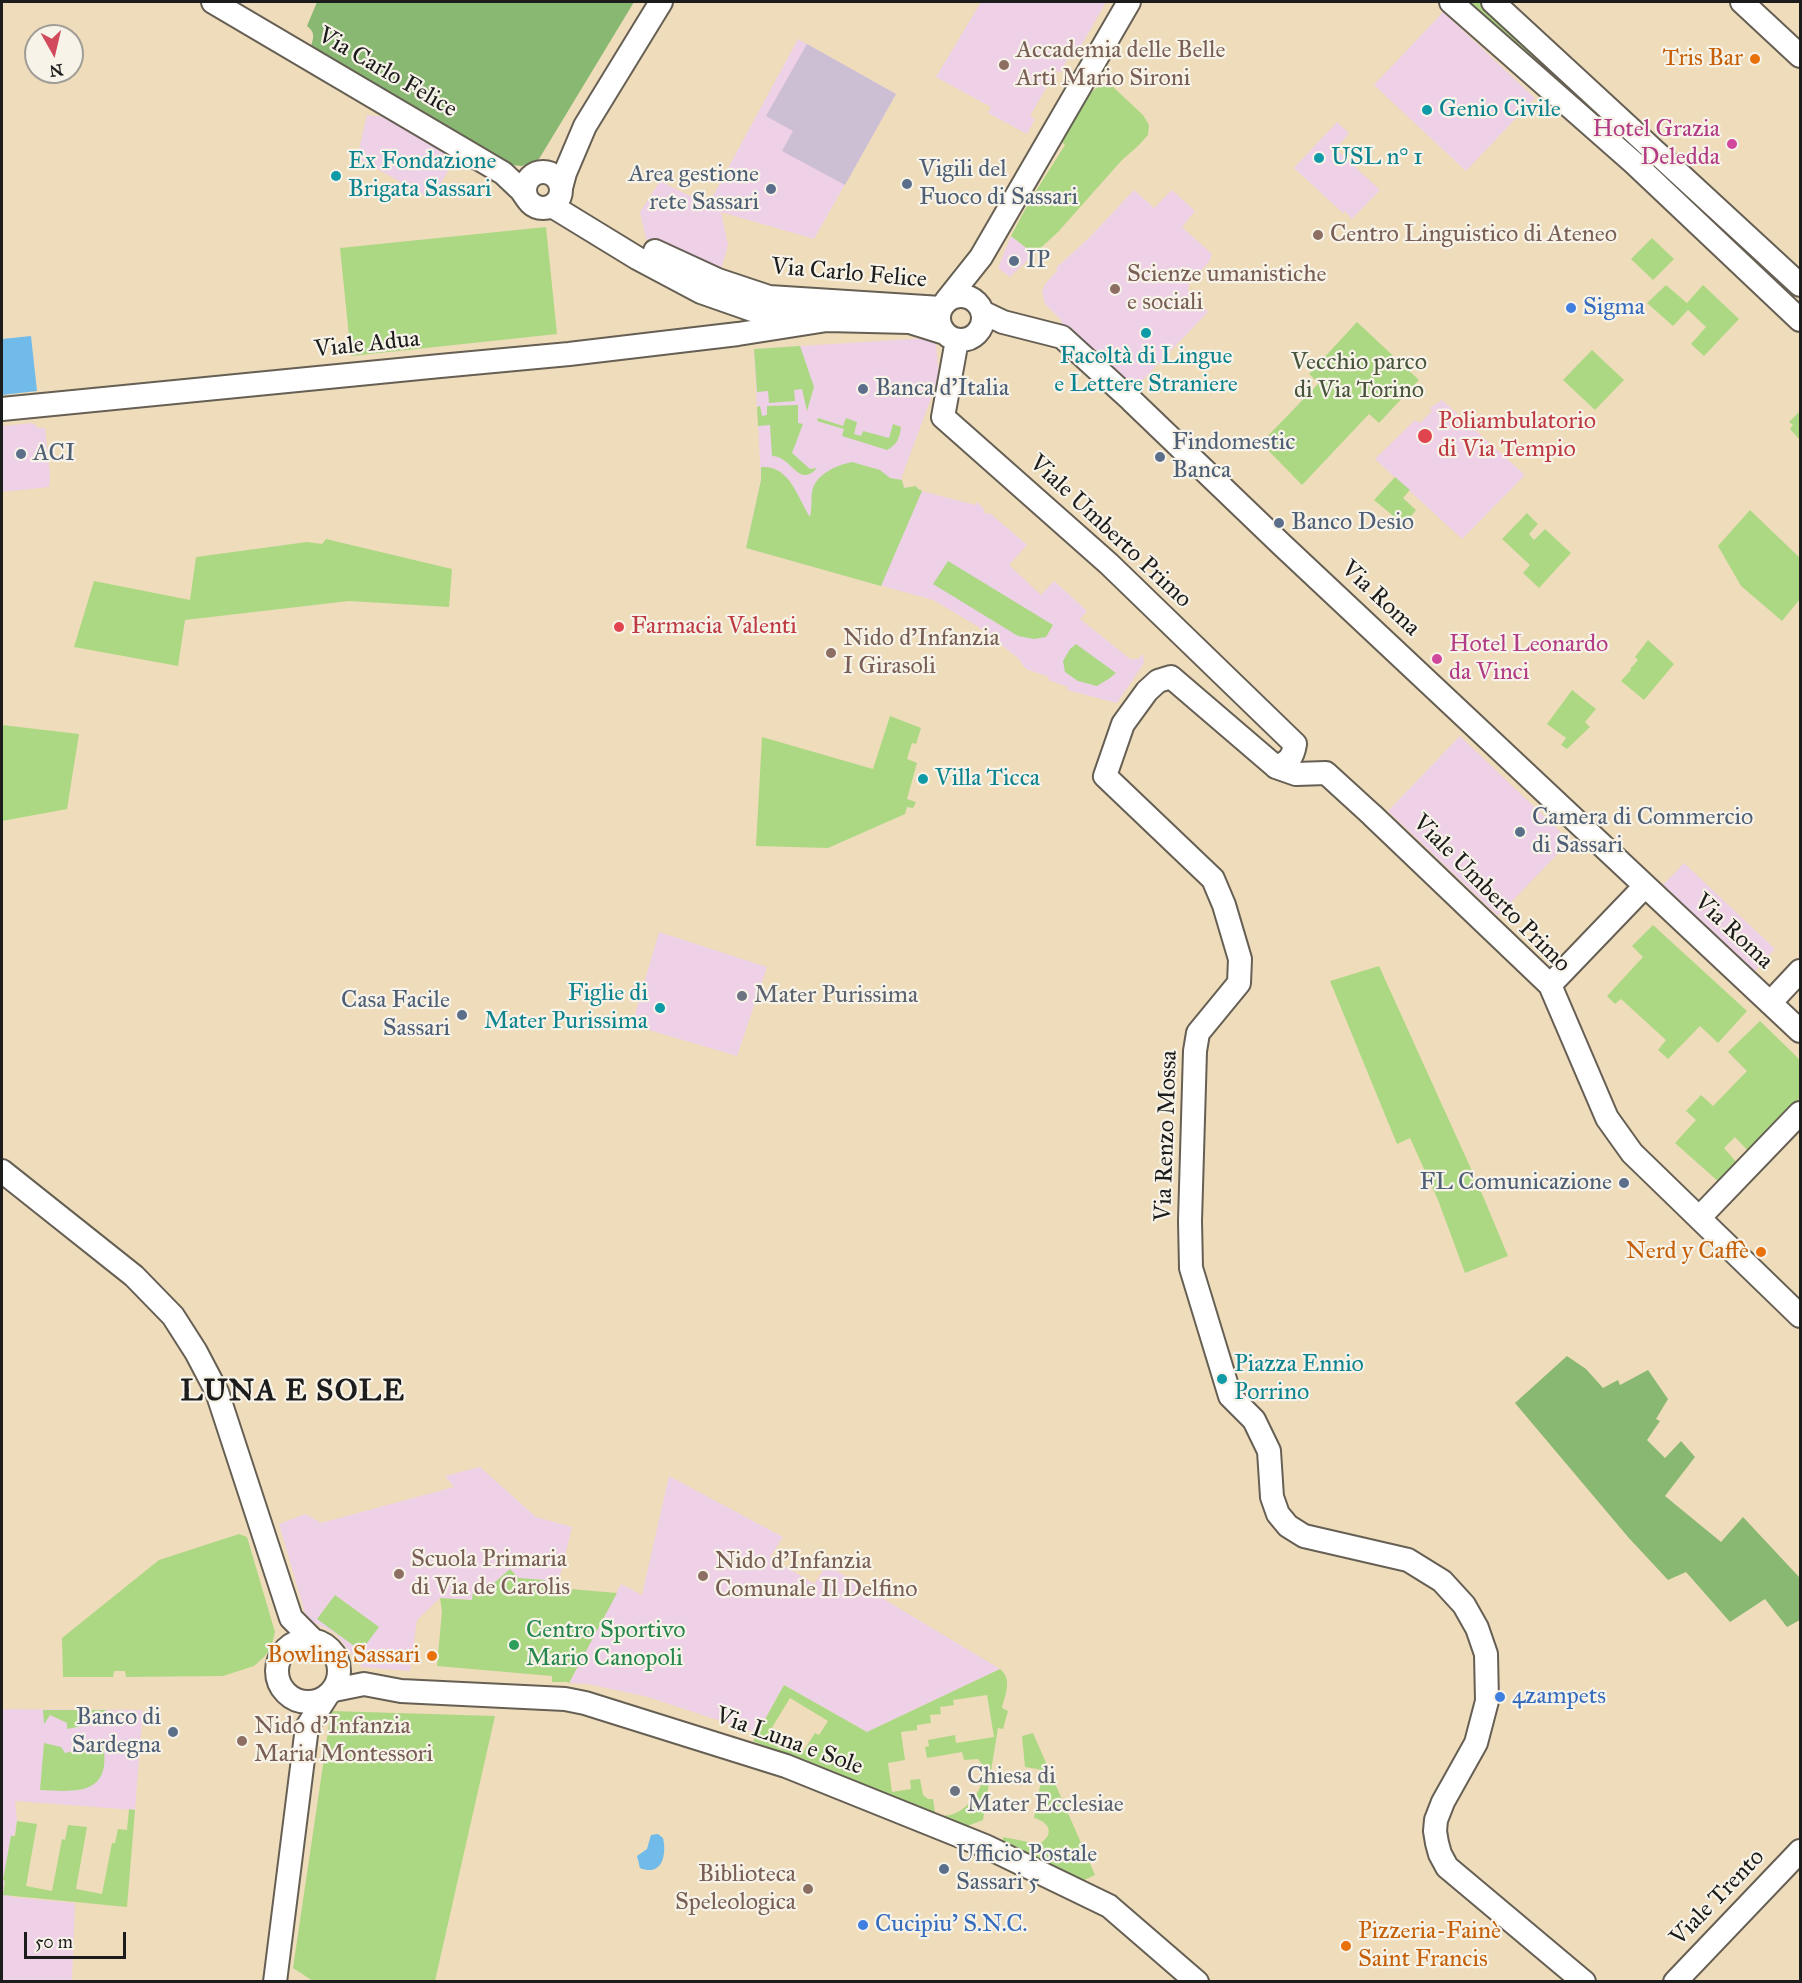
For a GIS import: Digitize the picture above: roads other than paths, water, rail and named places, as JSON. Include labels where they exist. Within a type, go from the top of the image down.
[{"type":"main road","name":"Via Carlo Felice","points":[[213,2],[503,173],[528,200]]},
{"type":"main road","points":[[585,126],[528,181],[525,191],[532,204],[541,208],[558,196],[585,126],[661,2]]},
{"type":"main road","points":[[951,336],[939,321],[944,304],[981,257],[1002,223],[1129,2]]},
{"type":"main road","points":[[1451,2],[1634,163],[1800,320]]},
{"type":"main road","points":[[1493,2],[1800,285]]},
{"type":"main road","points":[[1742,2],[1800,56]]},
{"type":"main road","name":"Via Carlo Felice","points":[[503,173],[536,174]]},
{"type":"main road","points":[[536,174],[547,173],[557,178],[558,196]]},
{"type":"main road","name":"Via Carlo Felice","points":[[558,196],[653,250],[718,280],[769,297],[944,304]]},
{"type":"main road","name":"Via Carlo Felice","points":[[558,196],[637,258],[701,292],[764,314],[827,320]]},
{"type":"main road","points":[[827,320],[910,322],[964,340],[976,334],[983,322],[980,290],[982,276],[1002,223]]},
{"type":"main road","points":[[944,304],[952,297],[966,296],[972,298],[982,310]]},
{"type":"main road","name":"Via Roma","points":[[982,310],[1003,322],[1062,337],[1800,1031]]},
{"type":"main road","name":"Viale Adua","points":[[2,409],[569,354],[738,334],[827,320]]},
{"type":"main road","name":"Viale Umberto Primo","points":[[951,336],[943,417],[1109,564],[1295,744],[1293,755],[1287,762],[1276,767]]},
{"type":"main road","name":"Via Renzo Mossa","points":[[1276,767],[1171,677],[1158,681],[1147,691],[1123,724],[1105,776],[1213,879],[1224,905],[1240,959],[1239,982],[1198,1033],[1195,1051],[1190,1221],[1191,1268],[1230,1396],[1254,1420],[1269,1451],[1272,1497],[1278,1514],[1288,1526],[1304,1536],[1408,1560],[1442,1581],[1464,1605],[1478,1628],[1486,1654],[1486,1701],[1476,1743],[1443,1802],[1436,1820],[1435,1832],[1440,1854],[1447,1867],[1584,1982]]},
{"type":"main road","name":"Viale Umberto Primo","points":[[1276,767],[1296,774],[1326,773],[1550,985],[1607,1118],[1632,1153],[1800,1316]]},
{"type":"main road","points":[[1550,985],[1645,886]]},
{"type":"main road","points":[[1770,1003],[1800,971]]},
{"type":"main road","points":[[1699,1218],[1800,1113]]},
{"type":"main road","points":[[2,1171],[134,1276],[173,1316],[196,1352],[217,1392],[291,1618],[313,1640]]},
{"type":"main road","points":[[291,1618],[286,1648],[278,1660],[278,1679],[282,1688],[295,1699],[307,1726]]},
{"type":"main road","points":[[286,1648],[299,1640],[313,1640],[327,1645],[339,1661],[364,1684]]},
{"type":"main road","points":[[274,1982],[307,1726],[338,1681],[339,1661]]},
{"type":"main road","name":"Via Luna e Sole","points":[[330,1693],[364,1684],[401,1691],[556,1699],[585,1703],[786,1766],[986,1846],[1109,1906],[1197,1982]]},
{"type":"main road","points":[[295,1699],[308,1702],[318,1701],[330,1693]]},
{"type":"main road","name":"Viale Trento","points":[[1675,1982],[1800,1851]]},
{"type":"water","points":[[31,336],[37,391],[2,395],[2,339]]},
{"type":"water","points":[[658,1834],[663,1838],[664,1845],[661,1863],[653,1870],[640,1868],[637,1856],[647,1849],[651,1835]]},
{"type":"place","name":"Tris Bar","points":[[1755,59]]},
{"type":"place","name":"Accademia delle Belle Arti Mario Sironi","points":[[1004,65]]},
{"type":"place","name":"Genio Civile","points":[[1427,110]]},
{"type":"place","name":"Hotel Grazia Deledda","points":[[1732,144]]},
{"type":"place","name":"USL n° 1","points":[[1319,158]]},
{"type":"place","name":"Ex Fondazione Brigata Sassari","points":[[336,176]]},
{"type":"place","name":"Vigili del Fuoco di Sassari","points":[[907,184]]},
{"type":"place","name":"Area gestione rete Sassari","points":[[771,189]]},
{"type":"place","name":"Centro Linguistico di Ateneo","points":[[1318,235]]},
{"type":"place","name":"IP","points":[[1014,261]]},
{"type":"place","name":"Scienze umanistiche e sociali","points":[[1115,289]]},
{"type":"place","name":"Sigma","points":[[1571,308]]},
{"type":"place","name":"Facoltà di Lingue e Lettere Straniere","points":[[1146,333]]},
{"type":"place","name":"Banca d'Italia","points":[[863,389]]},
{"type":"place","name":"Poliambulatorio di Via Tempio","points":[[1425,436]]},
{"type":"place","name":"ACI","points":[[21,454]]},
{"type":"place","name":"Findomestic Banca","points":[[1160,457]]},
{"type":"place","name":"Banco Desio","points":[[1279,523]]},
{"type":"place","name":"Farmacia Valenti","points":[[619,627]]},
{"type":"place","name":"Nido d'Infanzia I Girasoli","points":[[831,653]]},
{"type":"place","name":"Hotel Leonardo da Vinci","points":[[1437,659]]},
{"type":"place","name":"Villa Ticca","points":[[923,779]]},
{"type":"place","name":"Camera di Commercio di Sassari","points":[[1520,832]]},
{"type":"place","name":"Mater Purissima","points":[[742,996]]},
{"type":"place","name":"Figlie di Mater Purissima","points":[[660,1008]]},
{"type":"place","name":"Casa Facile Sassari","points":[[462,1015]]},
{"type":"place","name":"FL Comunicazione","points":[[1624,1183]]},
{"type":"place","name":"Nerd y Caffè","points":[[1761,1252]]},
{"type":"place","name":"Piazza Ennio Porrino","points":[[1222,1379]]},
{"type":"place","name":"Scuola Primaria di Via de Carolis","points":[[399,1574]]},
{"type":"place","name":"Nido d'Infanzia Comunale Il Delfino","points":[[703,1576]]},
{"type":"place","name":"Centro Sportivo Mario Canopoli","points":[[514,1645]]},
{"type":"place","name":"Bowling Sassari","points":[[432,1656]]},
{"type":"place","name":"4zampets","points":[[1500,1697]]},
{"type":"place","name":"Banco di Sardegna","points":[[173,1732]]},
{"type":"place","name":"Nido d'Infanzia Maria Montessori","points":[[242,1741]]},
{"type":"place","name":"Chiesa di Mater Ecclesiae","points":[[955,1791]]},
{"type":"place","name":"Ufficio Postale Sassari 5","points":[[944,1869]]},
{"type":"place","name":"Biblioteca Speleologica","points":[[808,1889]]},
{"type":"place","name":"Cucipiu' S.N.C.","points":[[863,1925]]},
{"type":"place","name":"Pizzeria-Fainè Saint Francis","points":[[1346,1946]]},
{"type":"district","name":"LUNA E SOLE","points":[[293,1393]]},
{"type":"park label","name":"Vecchio parco di Via Torino","points":[[1359,377]]}]
